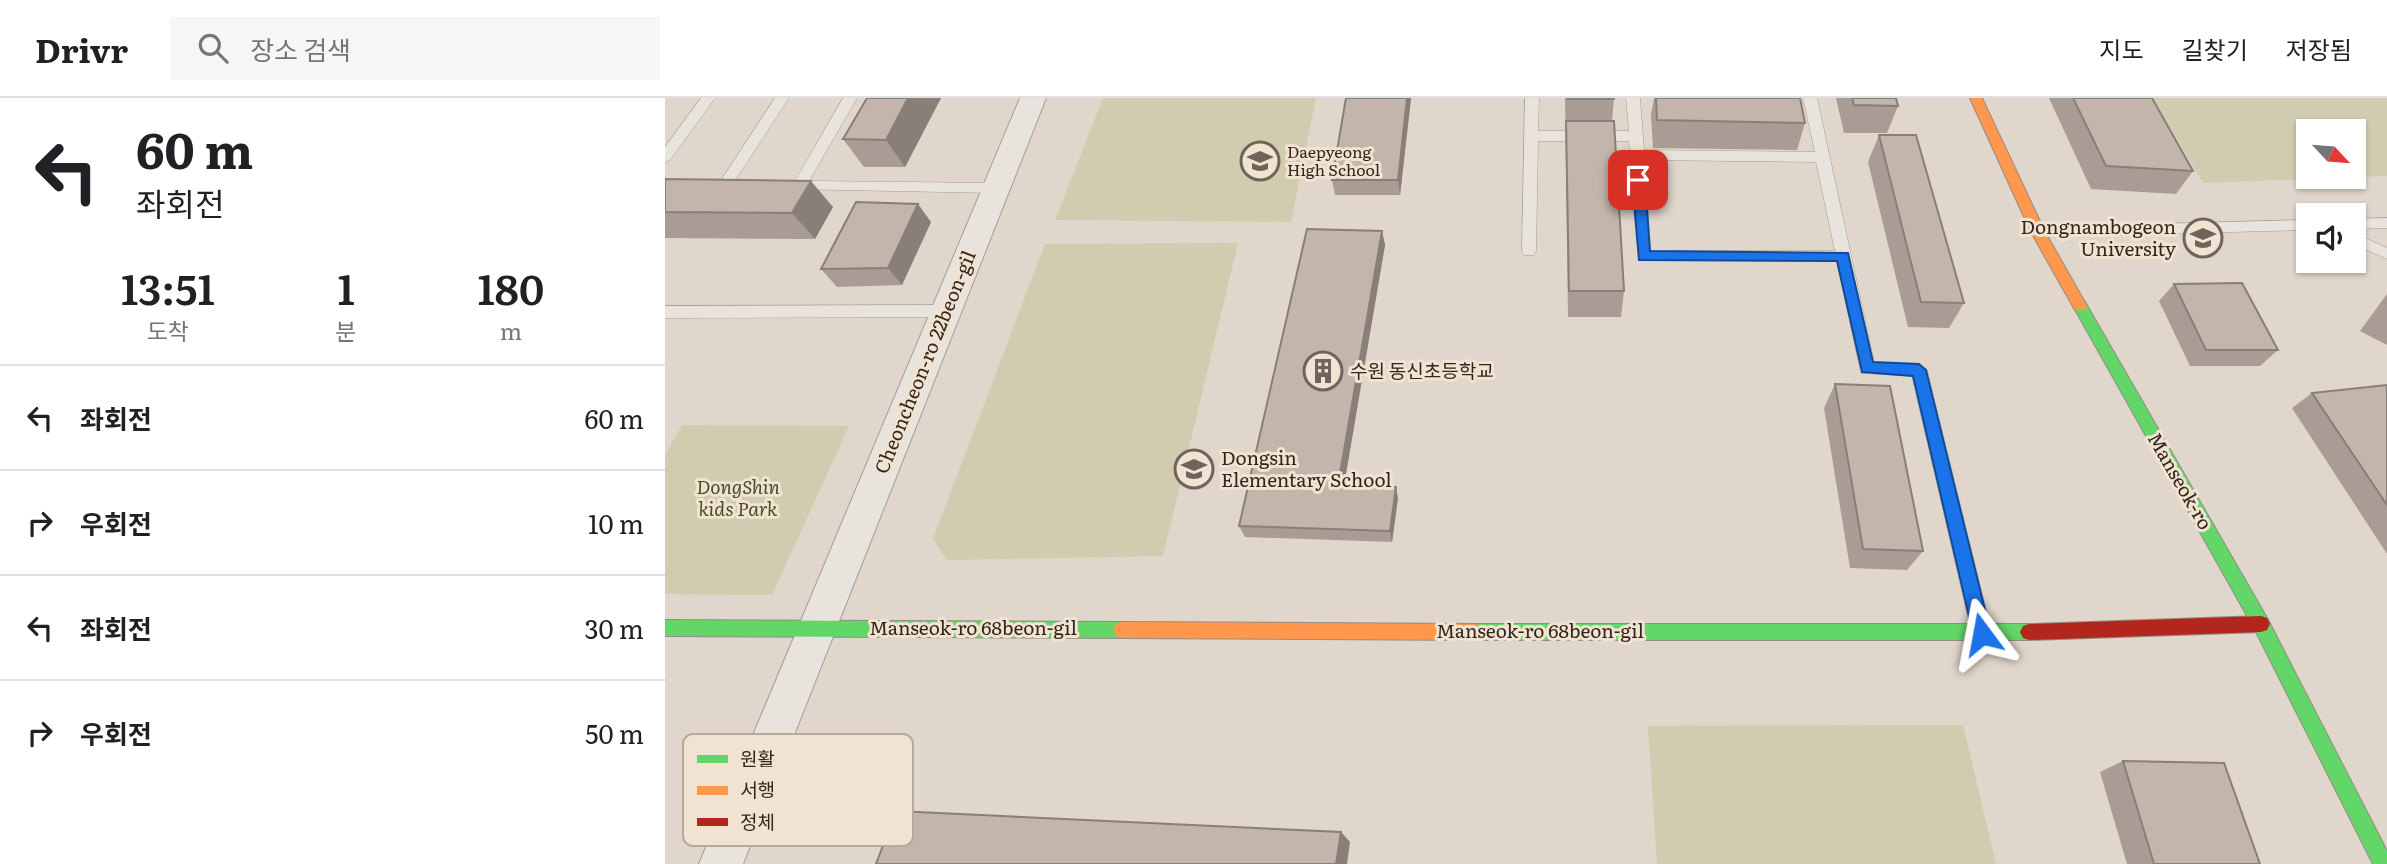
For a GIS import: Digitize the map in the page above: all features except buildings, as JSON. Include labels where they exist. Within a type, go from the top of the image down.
[{"type":"street","name":"Cheoncheon-ro 22beon-gil","points":[[775,734],[944,311],[1033,98]]},
{"type":"street","name":"Manseok-ro","points":[[1976,98],[2038,232],[2261,624],[2383,864]]},
{"type":"street","name":"Manseok-ro 68beon-gil","points":[[665,628],[1982,634],[2261,624]]},
{"type":"street","name":"Cheoncheon-ro 22beon-gil","points":[[721,864],[728,846]]},
{"type":"lane","points":[[665,157],[708,98]]},
{"type":"lane","points":[[750,185],[719,184],[782,98]]},
{"type":"lane","points":[[799,186],[851,98]]},
{"type":"lane","points":[[1529,251],[1532,98]]},
{"type":"lane","points":[[1638,105],[1635,136],[1643,256],[1843,256]]},
{"type":"lane","points":[[1807,107],[1822,157],[1867,368],[1919,370],[1982,634]]},
{"type":"lane","points":[[1531,135],[1635,136]]},
{"type":"lane","points":[[1637,155],[1822,157]]},
{"type":"lane","points":[[774,186],[996,188]]},
{"type":"lane","points":[[2366,224],[2387,223]]},
{"type":"lane","points":[[2038,232],[2296,225]]},
{"type":"lane","points":[[2366,244],[2387,254]]},
{"type":"lane","points":[[665,312],[944,311]]},
{"type":"green space","points":[[1103,98],[1316,98],[1291,222],[1055,220]]},
{"type":"green space","points":[[2152,98],[2387,98],[2387,176],[2366,177],[2366,119],[2296,119],[2296,179],[2203,183]]},
{"type":"green space","points":[[1238,243],[1163,556],[947,560],[933,539],[1045,244]]},
{"type":"green space","name":"DongShin kids Park","points":[[682,425],[849,426],[772,595],[665,594],[665,455]]},
{"type":"green space","points":[[1963,725],[1996,864],[1657,864],[1648,726]]},
{"type":"traffic: fast","points":[[2080,306],[2261,624],[2383,864]]},
{"type":"traffic: fast","points":[[665,628],[1122,630]]},
{"type":"traffic: fast","points":[[1476,632],[2029,632]]},
{"type":"traffic: slow","points":[[1976,98],[2038,232],[2080,306]]},
{"type":"traffic: slow","points":[[1122,630],[1476,632]]},
{"type":"traffic: jam","points":[[2029,632],[2261,624]]},
{"type":"place","name":"Daepyeong High School","points":[[1260,161]]},
{"type":"place","name":"Dongnambogeon University","points":[[2203,238]]},
{"type":"place","name":"수원 동신초등학교","points":[[1323,371]]},
{"type":"place","name":"Dongsin Elementary School","points":[[1194,469]]},
{"type":"route","points":[[1638,180],[1643,256],[1843,256],[1867,368],[1919,370],[1982,634]]}]
